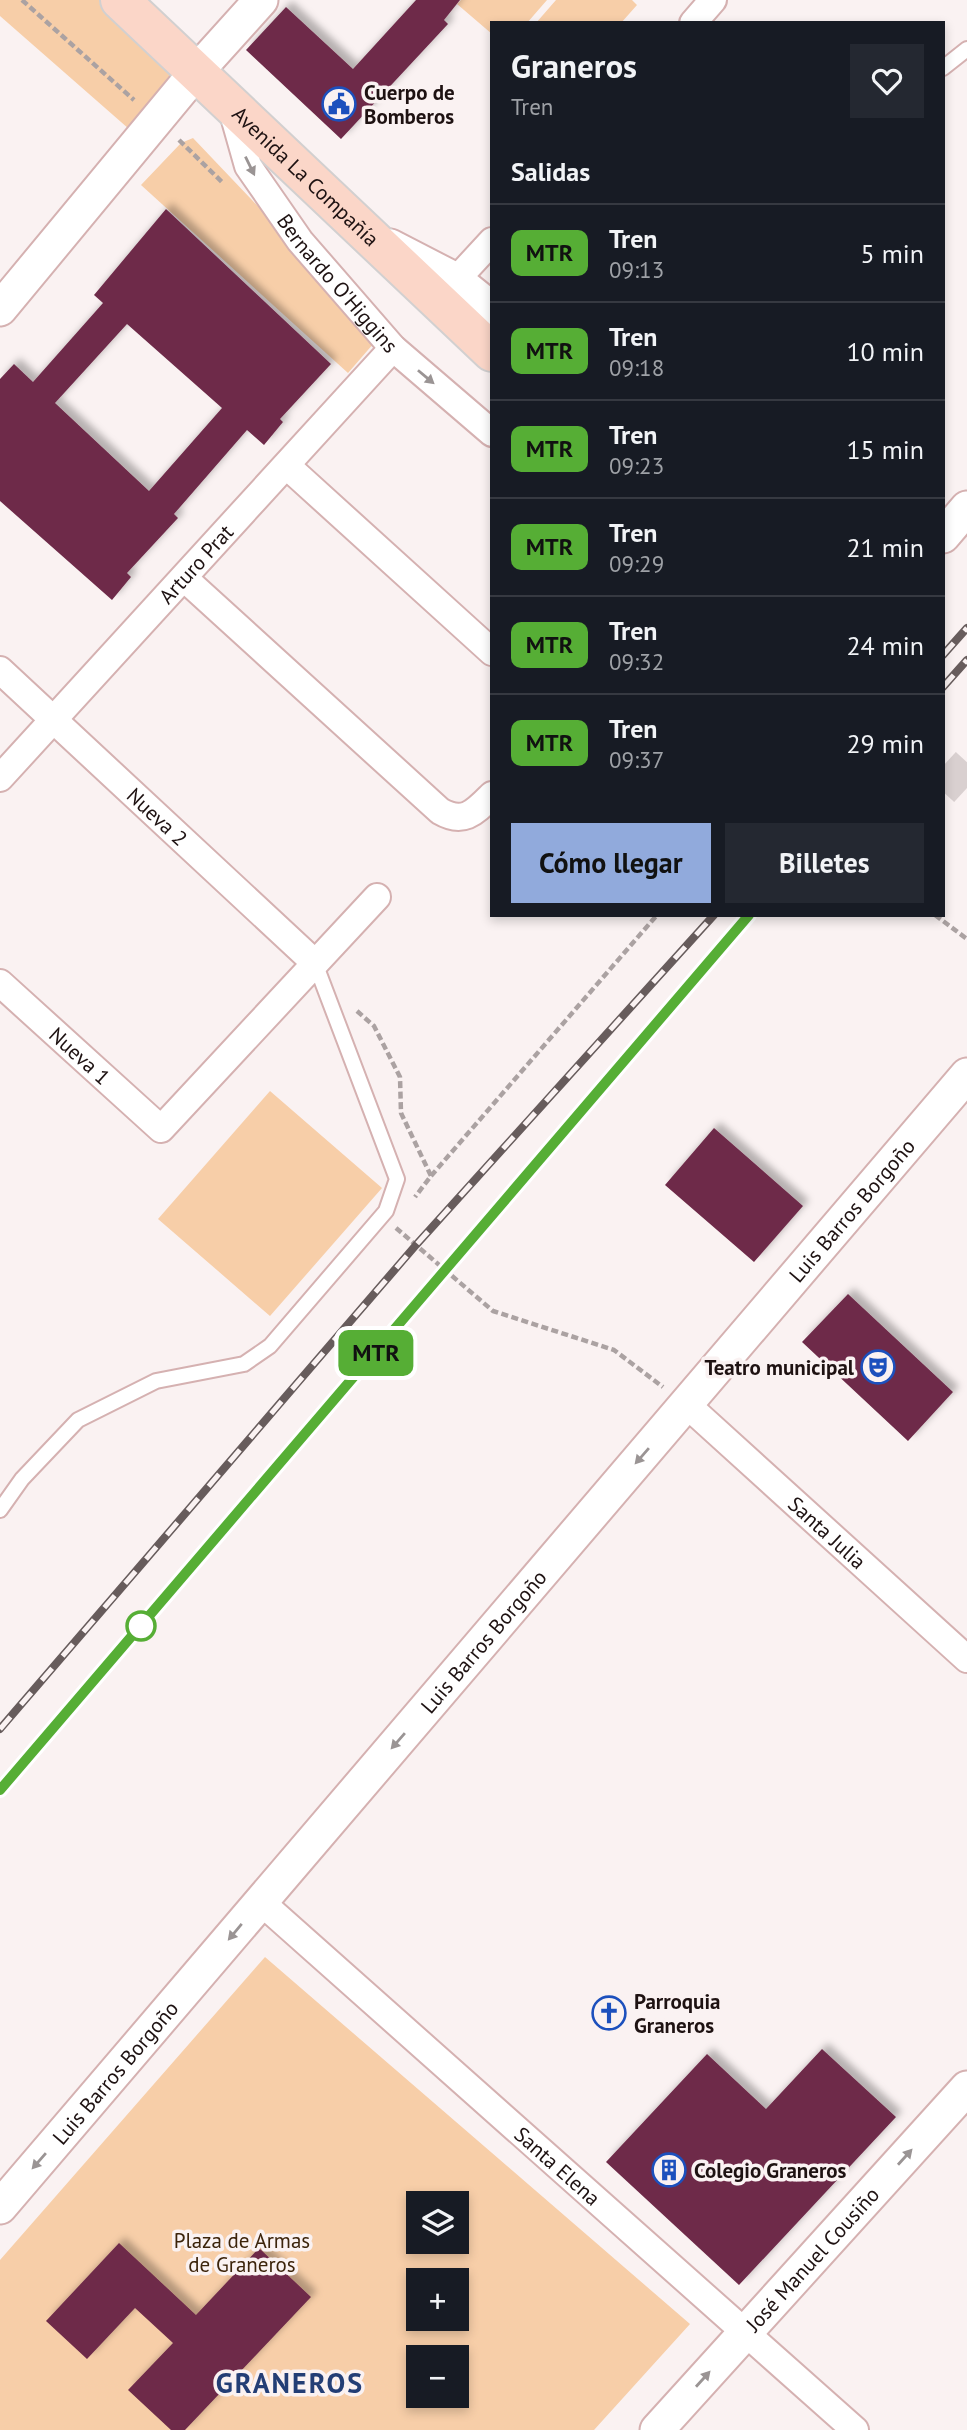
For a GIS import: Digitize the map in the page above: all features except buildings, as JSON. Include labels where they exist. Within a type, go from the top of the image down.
[{"type":"main road","name":"Avenida La Compañía","points":[[120,0],[490,350]]},
{"type":"street","points":[[0,309],[197,71],[261,0]]},
{"type":"street","points":[[695,21],[713,0]]},
{"type":"street","name":"Bernardo O'Higgins","points":[[230,102],[248,166],[300,241],[393,348],[490,431]]},
{"type":"street","points":[[368,235],[456,280],[490,307]]},
{"type":"street","points":[[456,280],[490,243]]},
{"type":"street","name":"Arturo Prat","points":[[0,778],[393,348]]},
{"type":"street","points":[[287,466],[490,650]]},
{"type":"street","points":[[945,534],[967,508]]},
{"type":"street","points":[[184,578],[440,811],[449,816],[465,818],[472,815],[490,796]]},
{"type":"street","name":"Nueva 2","points":[[0,670],[315,963]]},
{"type":"street","points":[[315,963],[377,897]]},
{"type":"street","name":"Nueva 1","points":[[0,983],[161,1129],[315,963]]},
{"type":"street","name":"Luis Barros Borgoño","points":[[0,2207],[967,1075]]},
{"type":"street","name":"Santa Julia","points":[[686,1404],[967,1659]]},
{"type":"street","name":"Santa Elena","points":[[261,1902],[855,2430]]},
{"type":"street","name":"José Manuel Cousiño","points":[[657,2430],[967,2088]]},
{"type":"lane","points":[[945,66],[967,48]]},
{"type":"lane","points":[[0,1510],[22,1479],[78,1420],[156,1381],[244,1364],[270,1346],[387,1211],[397,1179],[315,963]]},
{"type":"path","points":[[408,1206],[655,917]]},
{"type":"path","points":[[938,917],[967,939]]},
{"type":"path","points":[[353,1007],[374,1026],[400,1077],[401,1113],[431,1177]]},
{"type":"path","points":[[401,1216],[393,1226],[493,1311],[614,1350],[686,1404]]},
{"type":"green space","points":[[0,0],[99,0],[178,72],[129,129],[0,16]]},
{"type":"green space","points":[[461,0],[547,0],[529,21],[490,21],[490,32],[457,4]]},
{"type":"green space","points":[[556,0],[632,0],[637,5],[623,21],[538,21]]},
{"type":"green space","points":[[193,138],[292,242],[360,331],[374,343],[348,373],[141,185],[181,143]]},
{"type":"green space","points":[[270,1091],[382,1188],[270,1316],[158,1219]]},
{"type":"green space","name":"Plaza de Armas de Graneros","points":[[265,1957],[690,2324],[594,2430],[0,2430],[0,2260]]},
{"type":"tunnel","points":[[945,768],[967,788]]},
{"type":"railway","points":[[945,653],[967,628]]},
{"type":"railway","points":[[945,685],[967,660]]},
{"type":"railway","points":[[0,1729],[416,1245],[712,917]]},
{"type":"railway","points":[[0,1790],[747,917]]},
{"type":"train","name":"MTR","points":[[0,1790],[747,917]]},
{"type":"place","name":"Cuerpo de Bomberos","points":[[339,104]]},
{"type":"place","name":"Teatro municipal","points":[[878,1367]]},
{"type":"place","name":"Parroquia Graneros","points":[[609,2013]]},
{"type":"place","name":"Colegio Graneros","points":[[669,2170]]},
{"type":"district","name":"GRANEROS","points":[[290,2382]]}]
